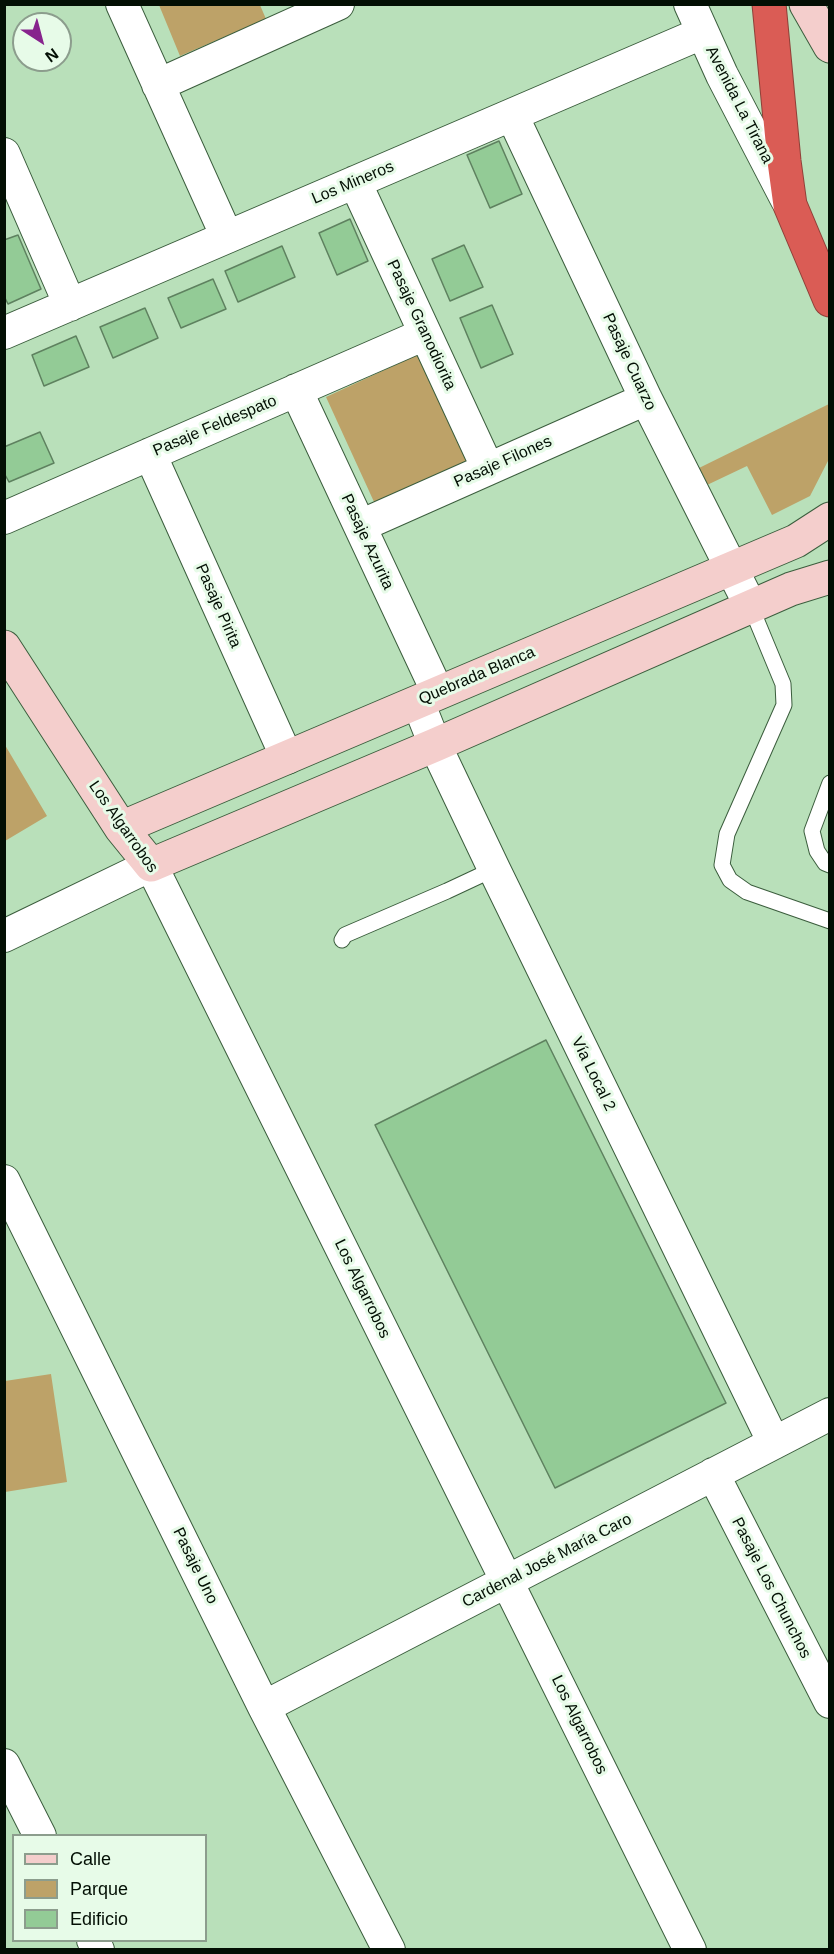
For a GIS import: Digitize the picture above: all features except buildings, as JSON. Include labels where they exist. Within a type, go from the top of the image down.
[{"type":"highway","name":"Avenida La Tirana","points":[[769,4],[790,205],[830,300]]},
{"type":"street","points":[[122,4],[227,237]]},
{"type":"street","points":[[158,85],[280,16],[338,4]]},
{"type":"street","name":"Avenida La Tirana","points":[[690,4],[702,33],[790,205]]},
{"type":"street","points":[[806,4],[830,45]]},
{"type":"street","name":"Los Mineros","points":[[4,333],[702,33]]},
{"type":"street","name":"Pasaje Cuarzo","points":[[513,115],[646,399],[751,607]]},
{"type":"street","points":[[4,154],[70,305]]},
{"type":"street","name":"Pasaje Granodiorita","points":[[355,182],[488,469]]},
{"type":"street","name":"Pasaje Feldespato","points":[[4,518],[425,334]]},
{"type":"street","name":"Pasaje Azurita","points":[[296,390],[360,526],[428,697]]},
{"type":"street","name":"Pasaje Filones","points":[[360,526],[646,399]]},
{"type":"street","name":"Pasaje Pirita","points":[[150,454],[287,758]]},
{"type":"street","name":"Quebrada Blanca","points":[[121,828],[796,541],[830,519]]},
{"type":"street","points":[[4,936],[151,865],[435,745],[790,589],[830,577]]},
{"type":"street","name":"Los Algarrobos","points":[[4,647],[121,828],[151,865],[690,1950]]},
{"type":"street","name":"Vía Local 2","points":[[428,697],[435,745],[774,1443]]},
{"type":"street","name":"Pasaje Uno","points":[[4,1181],[264,1707],[389,1950]]},
{"type":"street","name":"Cardenal José María Caro","points":[[264,1707],[830,1414]]},
{"type":"street","name":"Pasaje Los Chunchos","points":[[713,1474],[830,1702]]},
{"type":"street","points":[[4,1765],[39,1834]]},
{"type":"lane","points":[[751,607],[783,684],[784,705],[727,834],[722,865],[730,880],[747,892],[830,921]]},
{"type":"lane","points":[[830,783],[812,831],[817,851],[825,863],[830,866]]},
{"type":"lane","points":[[342,940],[345,935],[494,869]]},
{"type":"green space","points":[[159,5],[260,5],[266,19],[180,56]]},
{"type":"green space","points":[[419,354],[469,461],[375,504],[326,397]]},
{"type":"green space","points":[[829,404],[829,459],[810,496],[772,515],[747,466],[707,485],[699,468]]},
{"type":"green space","points":[[5,745],[47,816],[4,841]]},
{"type":"green space","points":[[51,1374],[67,1482],[5,1492],[5,1381]]}]
